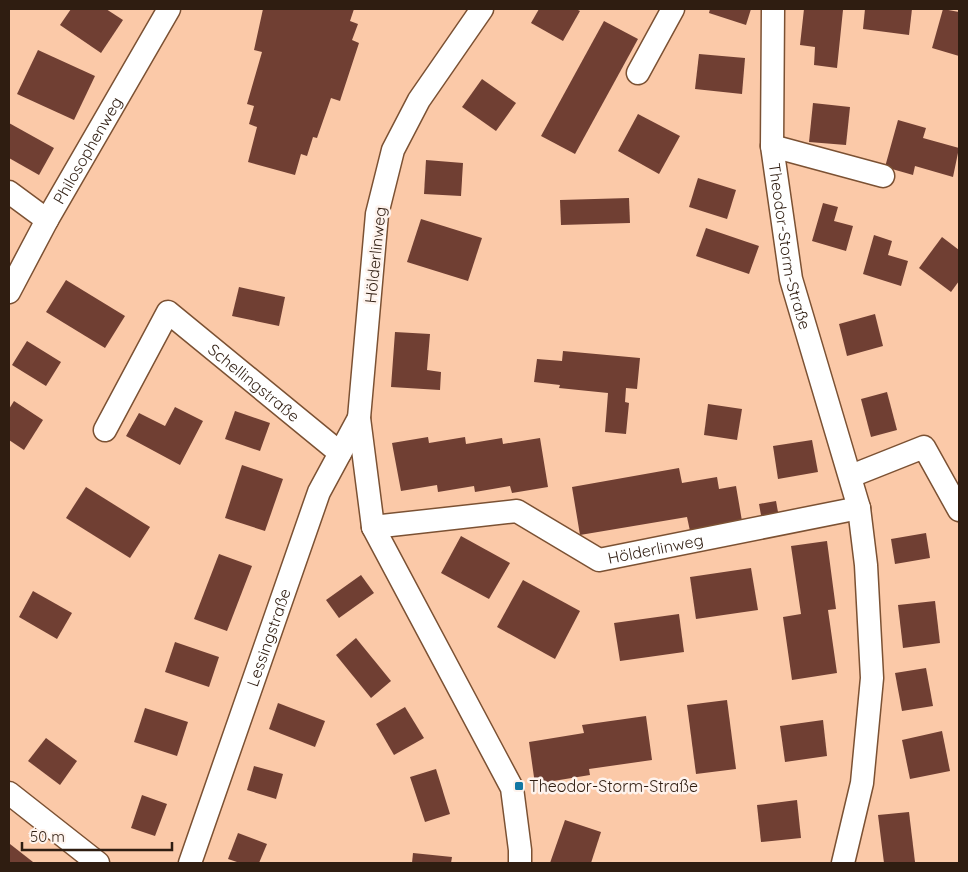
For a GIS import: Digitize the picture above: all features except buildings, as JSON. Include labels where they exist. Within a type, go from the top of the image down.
[{"type":"street","name":"Philosophenweg","points":[[9,292],[47,220],[170,9]]},
{"type":"street","name":"Hölderlinweg","points":[[482,9],[419,100],[393,150],[377,214],[359,418],[373,526],[512,788],[520,863]]},
{"type":"street","points":[[638,73],[673,9]]},
{"type":"street","name":"Theodor-Storm-Straße","points":[[773,9],[772,146],[791,280],[851,476],[859,508],[866,565],[872,678],[862,783],[843,863]]},
{"type":"street","points":[[772,146],[883,176]]},
{"type":"street","points":[[9,192],[47,220]]},
{"type":"street","name":"Schellingstraße","points":[[105,430],[168,312],[340,453]]},
{"type":"street","name":"Lessingstraße","points":[[190,863],[319,492],[359,418]]},
{"type":"street","points":[[851,476],[924,447],[959,510]]},
{"type":"street","name":"Hölderlinweg","points":[[373,526],[517,511],[599,560],[859,508]]},
{"type":"street","points":[[9,793],[98,863]]},
{"type":"place","name":"Theodor-Storm-Straße","points":[[519,786]]}]
